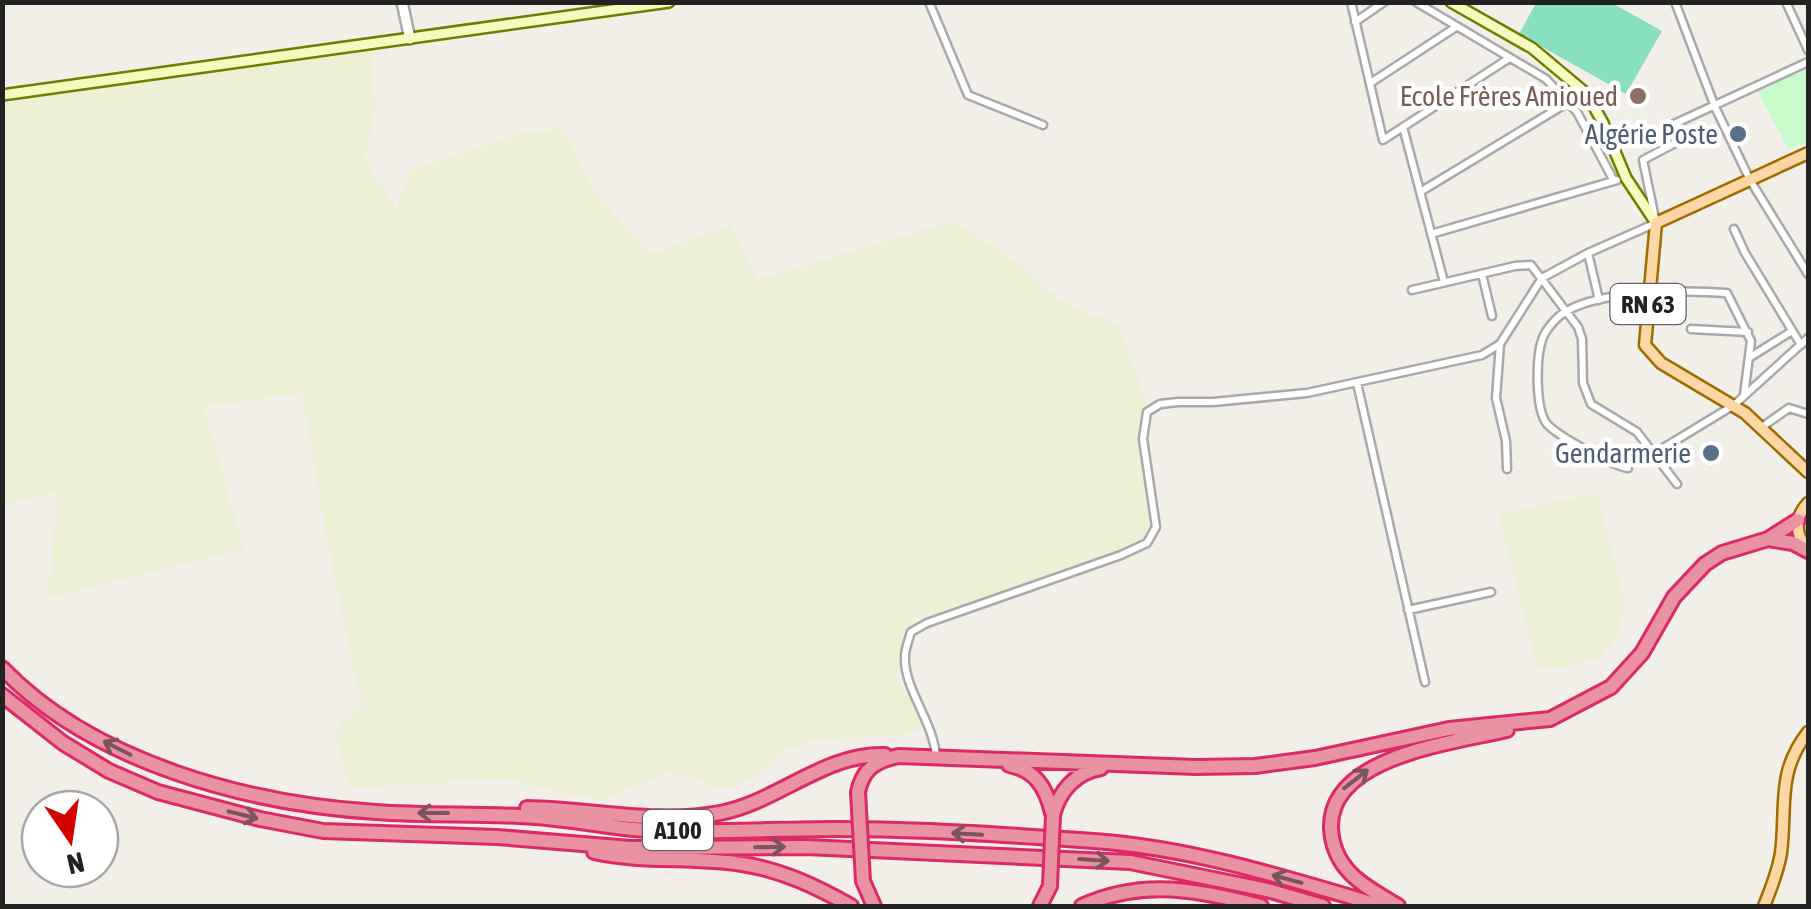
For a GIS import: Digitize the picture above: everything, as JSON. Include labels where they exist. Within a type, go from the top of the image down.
[{"type":"highway","points":[[1768,539],[1805,507]]},
{"type":"highway","points":[[1398,906],[1347,872],[1337,857],[1331,821],[1335,804],[1343,788],[1359,774],[1385,763],[1550,719],[1610,687],[1642,653],[1674,597],[1705,564],[1739,546],[1768,539],[1792,543],[1808,551]]},
{"type":"highway","name":"A100","points":[[2,668],[41,702],[92,736],[140,760],[186,776],[335,808],[541,817],[634,829],[860,829],[1114,843],[1239,866],[1381,906]]},
{"type":"highway","name":"A100","points":[[2,695],[63,743],[158,792],[323,831],[532,838],[631,848],[806,847],[1130,862],[1268,890],[1323,906]]},
{"type":"highway","points":[[470,813],[536,808],[620,816],[720,813],[756,802],[849,759],[898,756],[1256,766],[1315,758],[1449,729],[1550,719]]},
{"type":"highway","points":[[874,906],[863,882],[858,792],[868,769],[878,761],[898,756]]},
{"type":"highway","points":[[982,760],[1020,767],[1030,773],[1048,795],[1053,815]]},
{"type":"highway","points":[[1040,906],[1050,886],[1056,800],[1094,768],[1148,764]]},
{"type":"highway","points":[[532,838],[627,859],[742,863],[791,876],[851,906]]},
{"type":"highway","points":[[1082,906],[1130,889],[1167,887],[1262,906]]},
{"type":"main road","points":[[2,95],[669,2]]},
{"type":"main road","points":[[1452,2],[1532,48],[1587,94],[1604,123],[1626,178],[1656,223],[1808,153]]},
{"type":"main road","name":"RN 63","points":[[1656,223],[1645,346],[1661,364],[1734,405],[1808,472]]},
{"type":"main road","points":[[1805,507],[1800,539],[1808,551]]},
{"type":"main road","points":[[1764,906],[1780,854],[1786,772],[1808,732]]},
{"type":"street","points":[[402,2],[410,38]]},
{"type":"street","points":[[929,2],[968,95],[1043,125]]},
{"type":"street","points":[[1351,2],[1383,140],[1508,59]]},
{"type":"street","points":[[1355,22],[1384,2]]},
{"type":"street","points":[[1416,2],[1546,79],[1577,112],[1614,181]]},
{"type":"street","points":[[1674,2],[1715,107],[1750,180],[1808,274]]},
{"type":"street","points":[[1786,2],[1808,50]]},
{"type":"street","points":[[1372,82],[1456,27]]},
{"type":"street","points":[[1507,469],[1506,441],[1496,398],[1500,344],[1542,278],[1656,223],[1642,160],[1679,141],[1674,124],[1808,62]]},
{"type":"street","points":[[1420,192],[1567,103]]},
{"type":"street","points":[[1402,127],[1444,282]]},
{"type":"street","points":[[1431,234],[1626,178]]},
{"type":"street","points":[[1734,230],[1801,345]]},
{"type":"street","points":[[1588,253],[1599,300]]},
{"type":"street","points":[[1412,290],[1531,266],[1578,327],[1583,383],[1591,404],[1637,432],[1676,484]]},
{"type":"street","points":[[1482,274],[1492,316]]},
{"type":"street","points":[[1628,468],[1594,454],[1547,424],[1538,397],[1542,342],[1548,328],[1566,311],[1599,300],[1650,294],[1728,293],[1748,332],[1750,356],[1744,396]]},
{"type":"street","points":[[1691,329],[1748,332]]},
{"type":"street","points":[[1750,356],[1792,331]]},
{"type":"street","points":[[1655,453],[1734,405],[1808,338]]},
{"type":"street","points":[[936,758],[935,738],[908,676],[904,657],[911,632],[927,622],[1122,556],[1147,543],[1156,527],[1143,439],[1147,412],[1160,404],[1257,399],[1357,383],[1465,360],[1500,344]]},
{"type":"street","points":[[1357,383],[1425,682]]},
{"type":"street","points":[[1762,428],[1789,408],[1808,414]]},
{"type":"street","points":[[1408,610],[1491,592]]},
{"type":"green space","points":[[1536,3],[1612,3],[1662,31],[1626,94],[1519,34]]},
{"type":"green space","points":[[372,47],[375,110],[365,160],[397,208],[409,171],[528,131],[564,129],[595,191],[649,254],[731,225],[757,280],[953,221],[1014,260],[1064,303],[1118,325],[1147,403],[1156,527],[1147,543],[972,608],[917,617],[897,675],[924,727],[905,735],[818,739],[783,751],[768,767],[737,787],[716,788],[690,777],[666,773],[601,801],[507,779],[348,788],[337,741],[338,725],[361,704],[302,393],[204,407],[244,549],[47,599],[58,492],[3,505],[3,103]]},
{"type":"green space","points":[[1808,67],[1808,141],[1789,150],[1757,90]]},
{"type":"green space","points":[[1597,493],[1626,604],[1617,637],[1600,657],[1564,668],[1536,666],[1498,514]]},
{"type":"place","name":"Ecole Frères Amioued","points":[[1638,96]]},
{"type":"place","name":"Algérie Poste","points":[[1738,134]]},
{"type":"place","name":"Gendarmerie","points":[[1711,453]]}]
